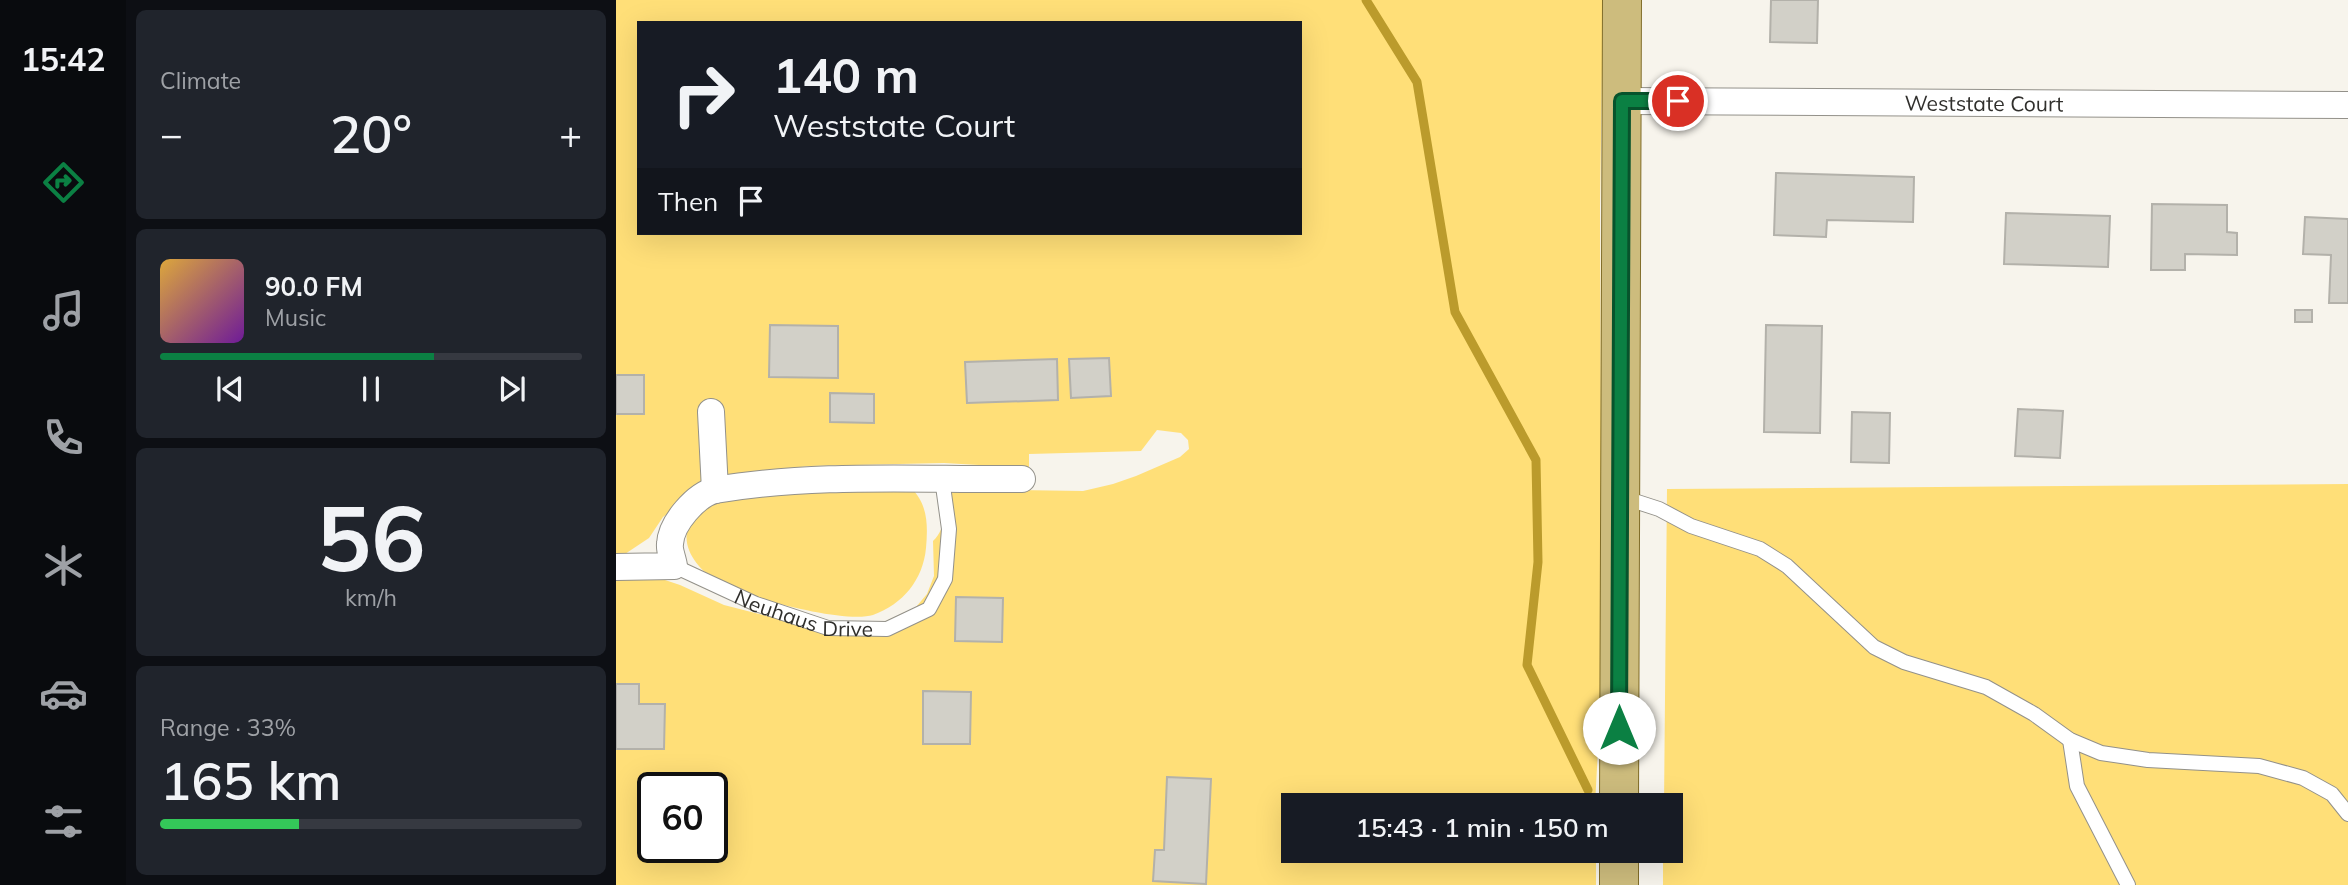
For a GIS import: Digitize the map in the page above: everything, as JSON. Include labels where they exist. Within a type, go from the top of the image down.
[{"type":"main road","points":[[1619,793],[1622,0]]},
{"type":"main road","points":[[1619,863],[1619,885]]},
{"type":"street","name":"Weststate Court","points":[[1622,101],[2348,105]]},
{"type":"street","points":[[711,412],[715,491]]},
{"type":"street","points":[[674,566],[670,543],[682,513],[706,493],[798,482],[1022,479]]},
{"type":"street","name":"Neuhaus Drive","points":[[616,567],[674,566]]},
{"type":"lane","name":"Neuhaus Drive","points":[[674,566],[756,604],[828,628],[887,629],[929,609],[945,579],[949,529],[942,480]]},
{"type":"lane","points":[[1620,497],[1659,509],[1691,526],[1760,549],[1787,566],[1874,647],[1904,662],[1986,687],[2034,714],[2070,740],[2101,753],[2148,760],[2259,766],[2303,778],[2332,793],[2348,814]]},
{"type":"lane","points":[[2070,740],[2077,786],[2128,885]]},
{"type":"shaded area","points":[[616,0],[1603,0],[1600,207],[1602,673],[1596,793],[1281,793],[1281,863],[1596,863],[1596,885],[616,885],[616,579],[662,579],[724,605],[802,625],[856,635],[916,607],[927,594],[934,576],[933,541],[943,521],[941,497],[955,489],[1083,491],[1136,476],[1180,457],[1189,449],[1188,440],[1181,433],[1157,430],[1141,451],[1029,454],[1029,468],[944,463],[810,466],[734,474],[685,500],[663,517],[649,538],[616,560]]},
{"type":"shaded area","points":[[2348,484],[2348,885],[1663,885],[1663,863],[1683,863],[1683,793],[1664,793],[1667,489]]},
{"type":"shaded area","points":[[911,488],[921,501],[926,516],[924,560],[910,589],[894,604],[873,615],[840,616],[748,594],[717,581],[704,571],[687,544],[690,523],[722,494]]},
{"type":"building","points":[[1771,0],[1818,0],[1817,43],[1770,42]]},
{"type":"building","points":[[1776,173],[1914,177],[1913,222],[1827,220],[1826,237],[1774,235]]},
{"type":"building","points":[[2152,204],[2227,205],[2227,232],[2237,233],[2237,255],[2185,254],[2185,270],[2151,270]]},
{"type":"building","points":[[2006,213],[2110,216],[2108,267],[2004,264]]},
{"type":"building","points":[[2305,217],[2348,219],[2348,303],[2329,303],[2331,255],[2303,254]]},
{"type":"building","points":[[2295,310],[2312,310],[2312,322],[2295,322]]},
{"type":"building","points":[[770,325],[838,326],[838,378],[769,377]]},
{"type":"building","points":[[1766,325],[1822,326],[1820,433],[1764,432]]},
{"type":"building","points":[[1109,358],[1111,396],[1071,398],[1069,359]]},
{"type":"building","points":[[1057,359],[1058,400],[967,403],[965,362]]},
{"type":"building","points":[[616,375],[644,375],[644,414],[616,414]]},
{"type":"building","points":[[830,393],[874,394],[874,423],[830,422]]},
{"type":"building","points":[[2018,409],[2063,411],[2060,458],[2015,456]]},
{"type":"building","points":[[1852,412],[1890,413],[1889,463],[1851,462]]},
{"type":"building","points":[[956,597],[1003,598],[1002,642],[955,641]]},
{"type":"building","points":[[616,684],[639,684],[639,704],[665,704],[664,749],[616,749]]},
{"type":"building","points":[[923,691],[971,692],[970,744],[923,744]]},
{"type":"building","points":[[1167,777],[1211,779],[1206,884],[1153,881],[1155,850],[1164,850]]},
{"type":"waterway","points":[[1366,0],[1417,82],[1455,312],[1536,460],[1538,562],[1527,665],[1588,790]]},
{"type":"route","points":[[1619,728],[1622,101],[1678,101]]}]
